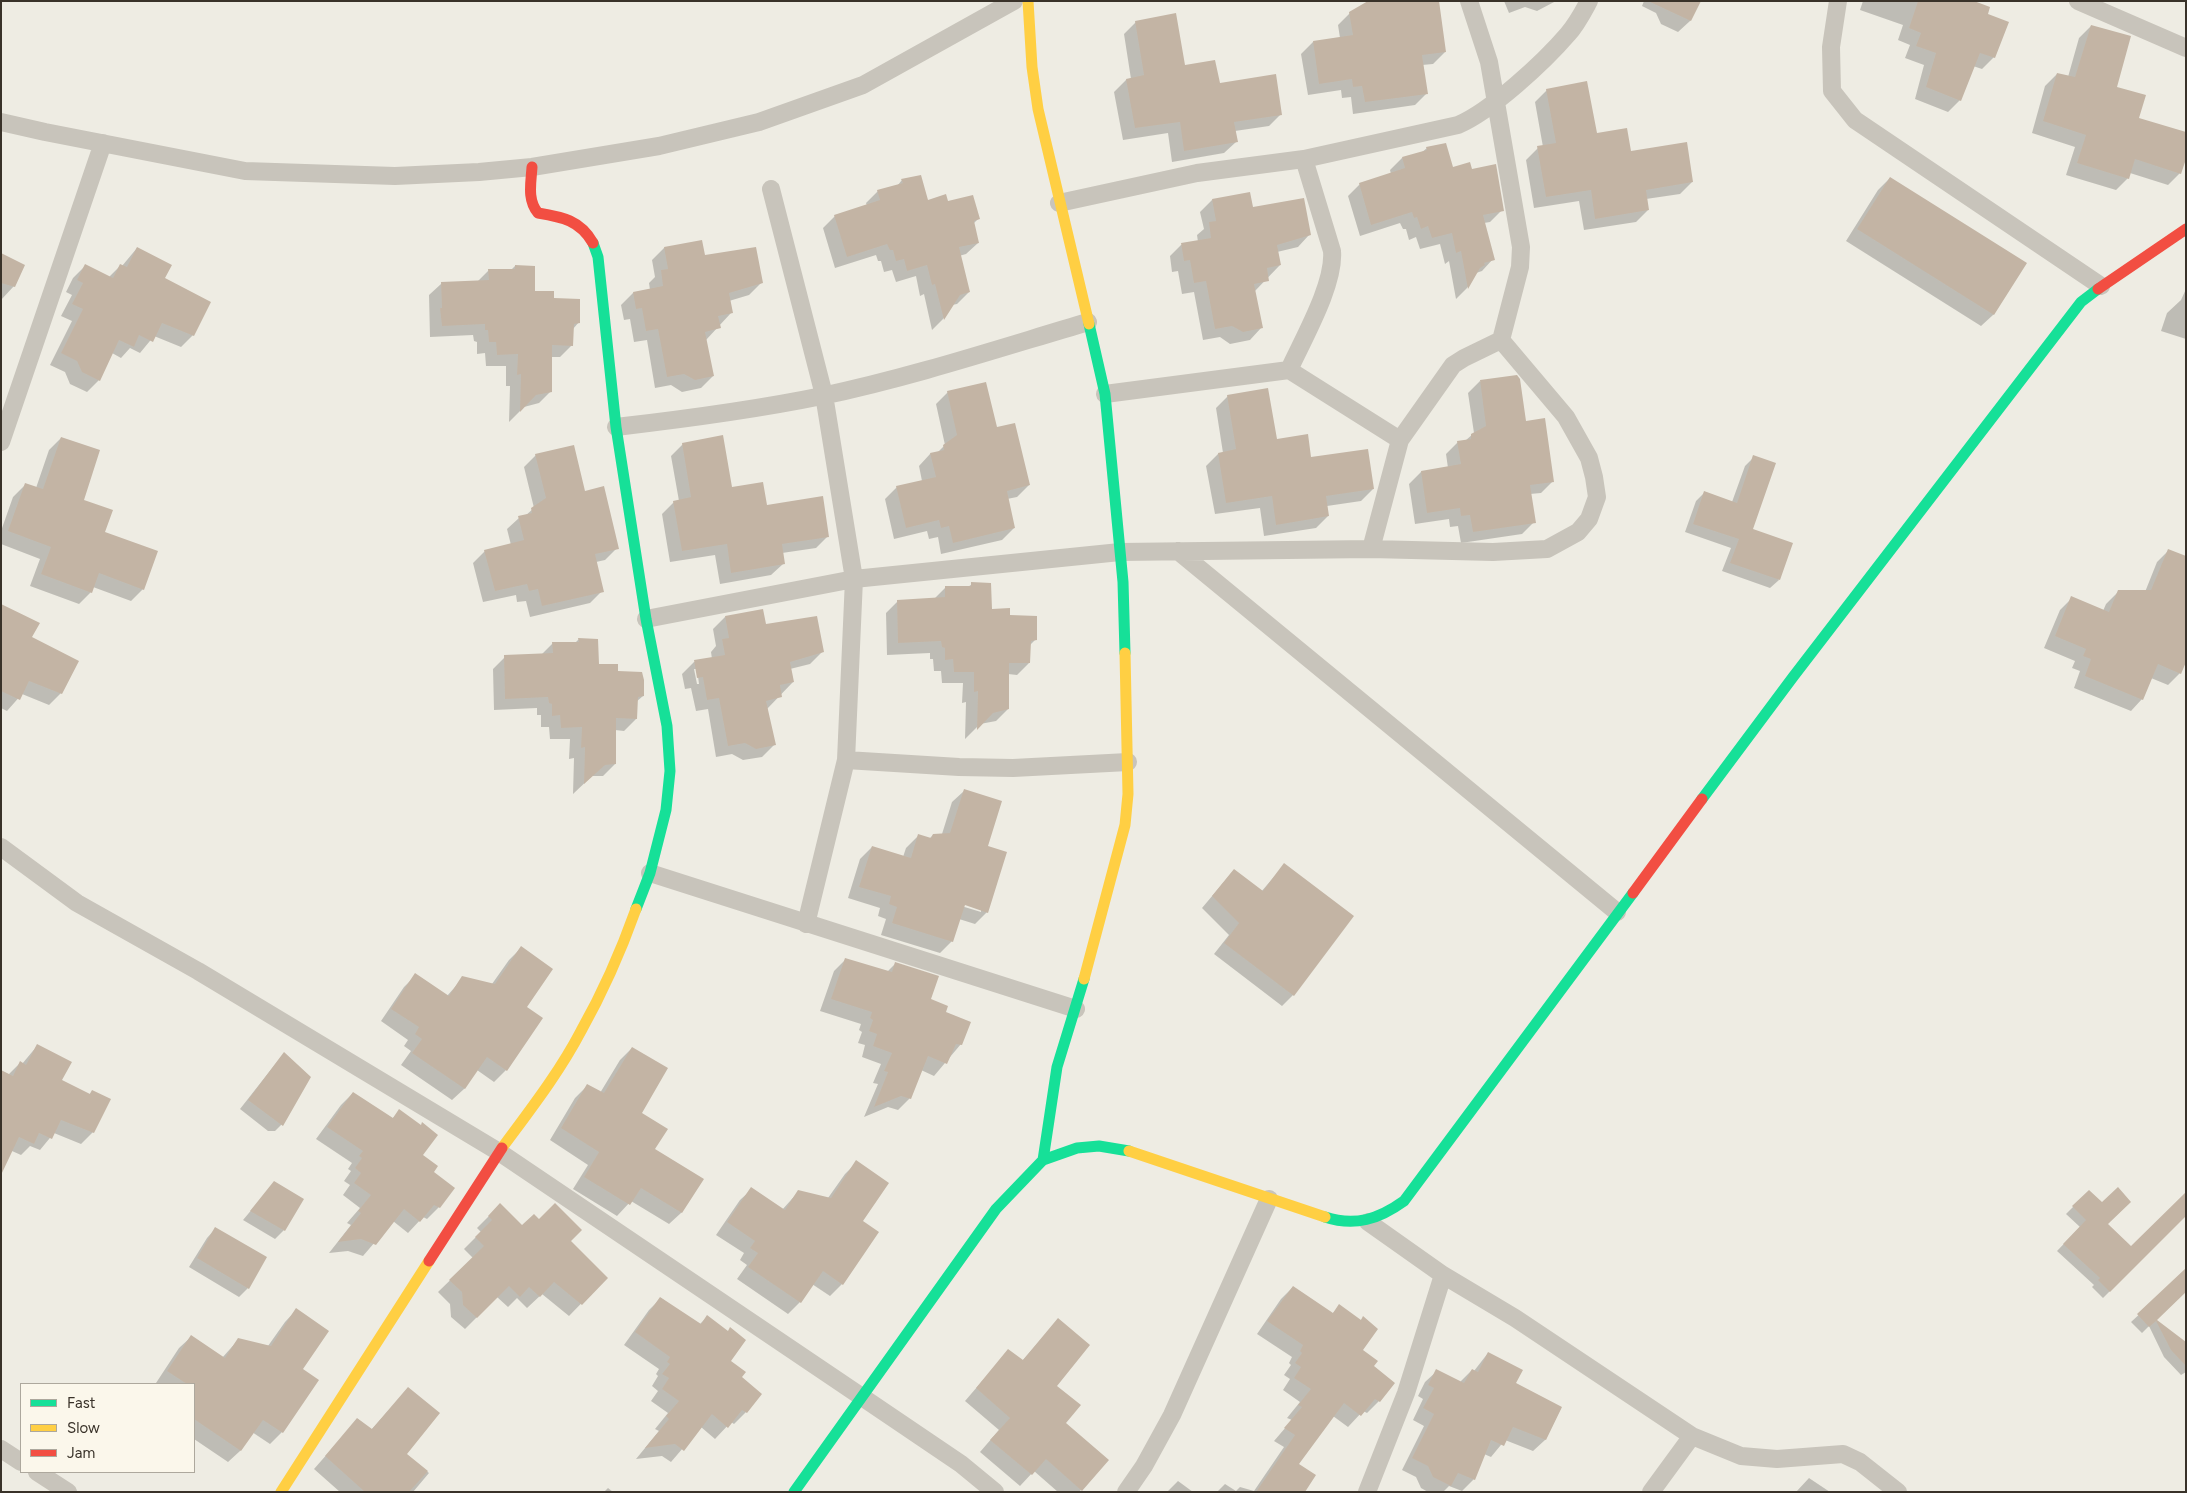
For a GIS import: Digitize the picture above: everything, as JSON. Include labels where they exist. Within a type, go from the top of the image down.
[{"type":"street","points":[[1,122],[245,171],[395,176],[479,172],[532,167],[659,146],[759,122],[863,85],[1014,1]]},
{"type":"street","points":[[1028,1],[1032,67],[1037,101],[1105,394],[1123,582],[1128,762],[1126,826],[1076,1009],[1057,1067],[1043,1160]]},
{"type":"street","points":[[1371,550],[1400,440],[1453,365],[1501,340],[1522,257],[1488,62],[1469,1]]},
{"type":"street","points":[[1059,202],[1197,173],[1304,159],[1458,125],[1494,103],[1569,34],[1589,1]]},
{"type":"street","points":[[1838,1],[1831,47],[1832,91],[1855,120],[2101,286]]},
{"type":"street","points":[[2078,1],[2186,48]]},
{"type":"street","points":[[1,442],[103,143]]},
{"type":"street","points":[[1289,370],[1328,282],[1333,262],[1332,251],[1304,159]]},
{"type":"street","points":[[280,1492],[499,1152],[550,1082],[581,1032],[620,953],[650,873],[666,810],[670,771],[666,726],[646,619],[616,428],[598,257],[586,231],[577,222],[538,213],[534,210],[531,201],[532,167]]},
{"type":"street","points":[[771,189],[824,396],[854,579],[846,760],[806,924]]},
{"type":"street","points":[[794,1492],[996,1209],[1043,1160],[1077,1148],[1099,1146],[1121,1148],[1341,1222],[1368,1222],[1384,1216],[1404,1201],[1793,677],[2075,310],[2101,286],[2186,230]]},
{"type":"street","points":[[616,428],[724,415],[824,396],[936,368],[1088,322]]},
{"type":"street","points":[[646,619],[854,579],[1120,552],[1371,550],[1493,552],[1547,549],[1578,532],[1589,520],[1597,497],[1589,458],[1566,417],[1501,340]]},
{"type":"street","points":[[1105,394],[1289,370],[1400,440]]},
{"type":"street","points":[[1178,551],[1617,912]]},
{"type":"street","points":[[846,760],[959,767],[1013,768],[1128,762]]},
{"type":"street","points":[[1,847],[77,903],[198,971],[499,1152],[960,1464],[995,1492]]},
{"type":"street","points":[[650,873],[1076,1009]]},
{"type":"street","points":[[1126,1492],[1144,1466],[1172,1415],[1269,1199]]},
{"type":"street","points":[[1368,1222],[1443,1275],[1515,1318],[1692,1436],[1741,1456],[1777,1459],[1843,1454],[1860,1462],[1898,1492]]},
{"type":"street","points":[[1367,1492],[1406,1393],[1443,1275]]},
{"type":"street","points":[[1651,1492],[1692,1436]]},
{"type":"street","points":[[1,1449],[20,1461]]},
{"type":"street","points":[[39,1473],[68,1492]]},
{"type":"building","points":[[1368,1],[1439,1],[1446,52],[1422,55],[1428,94],[1365,102],[1362,86],[1353,87],[1352,79],[1319,84],[1313,41],[1353,35],[1349,12]]},
{"type":"building","points":[[1648,1],[1701,1],[1691,21]]},
{"type":"building","points":[[1918,1],[1974,1],[1990,7],[1988,14],[2009,22],[1995,58],[1980,53],[1961,101],[1926,87],[1936,53],[1916,46],[1921,33],[1909,28]]},
{"type":"building","points":[[1176,13],[1185,65],[1215,60],[1220,83],[1276,74],[1282,115],[1234,122],[1238,142],[1184,151],[1180,122],[1135,128],[1126,79],[1144,75],[1135,21]]},
{"type":"building","points":[[2091,25],[2131,36],[2117,87],[2146,95],[2139,118],[2186,132],[2186,159],[2181,174],[2135,159],[2129,179],[2077,163],[2086,135],[2043,121],[2057,73],[2075,77]]},
{"type":"building","points":[[1587,81],[1597,133],[1627,128],[1631,151],[1687,142],[1693,182],[1646,190],[1649,210],[1595,219],[1591,190],[1546,197],[1537,146],[1556,143],[1546,89]]},
{"type":"building","points":[[1446,143],[1453,167],[1470,162],[1472,169],[1496,164],[1504,211],[1483,215],[1495,260],[1484,263],[1485,265],[1480,268],[1468,289],[1461,251],[1456,253],[1452,233],[1432,238],[1428,226],[1421,229],[1417,217],[1414,218],[1412,212],[1371,225],[1359,183],[1405,168],[1402,157],[1427,150],[1426,147]]},
{"type":"building","points":[[921,175],[928,200],[946,194],[948,201],[973,195],[980,219],[974,221],[979,243],[959,247],[970,292],[960,295],[944,320],[935,284],[932,285],[927,265],[907,271],[904,259],[896,261],[893,250],[890,250],[887,244],[847,257],[834,215],[880,200],[877,190],[903,183],[901,179]]},
{"type":"building","points":[[1890,177],[2027,263],[1994,315],[1857,229]]},
{"type":"building","points":[[1250,192],[1253,207],[1304,198],[1311,235],[1277,245],[1281,265],[1267,268],[1269,281],[1254,284],[1263,328],[1243,332],[1232,326],[1215,329],[1206,281],[1194,283],[1190,260],[1184,261],[1181,243],[1211,238],[1209,222],[1216,221],[1212,199]]},
{"type":"building","points":[[702,240],[705,255],[756,247],[763,283],[729,293],[733,313],[718,316],[721,328],[705,332],[714,376],[695,380],[684,374],[667,377],[658,329],[646,331],[642,308],[636,309],[633,292],[663,286],[661,270],[668,269],[664,247]]},
{"type":"building","points":[[137,247],[172,265],[165,278],[211,302],[194,336],[162,323],[153,342],[139,335],[134,347],[119,340],[100,381],[82,372],[77,361],[61,353],[83,309],[72,304],[83,283],[77,280],[85,264],[113,278],[120,264],[127,267]]},
{"type":"building","points":[[1,253],[25,265],[15,287],[1,283]]},
{"type":"building","points":[[515,265],[535,266],[535,291],[554,291],[554,298],[580,299],[580,323],[574,324],[573,346],[552,345],[552,392],[536,395],[520,412],[521,374],[517,375],[518,354],[497,355],[496,342],[489,342],[488,330],[485,330],[485,324],[442,326],[440,308],[442,308],[441,282],[489,280],[488,269],[515,269]]},
{"type":"building","points":[[1517,375],[1520,379],[1526,421],[1545,418],[1554,482],[1530,485],[1536,523],[1473,532],[1470,515],[1461,516],[1460,508],[1427,513],[1421,471],[1461,464],[1457,441],[1471,439],[1471,434],[1486,426],[1480,380]]},
{"type":"building","points":[[986,382],[997,427],[1015,423],[1030,485],[1007,491],[1015,528],[953,543],[949,526],[941,528],[939,520],[906,528],[896,486],[936,477],[930,453],[944,450],[943,445],[957,435],[947,391]]},
{"type":"building","points":[[1268,388],[1277,439],[1308,434],[1311,457],[1368,449],[1374,489],[1326,496],[1329,516],[1276,525],[1272,496],[1226,503],[1218,453],[1236,449],[1227,395]]},
{"type":"building","points":[[723,435],[732,487],[763,482],[767,505],[823,496],[829,537],[782,544],[785,564],[731,573],[727,544],[682,551],[673,501],[691,497],[682,443]]},
{"type":"building","points":[[61,437],[100,450],[84,500],[113,510],[105,532],[158,551],[144,590],[99,573],[92,593],[41,574],[51,547],[8,531],[25,483],[43,489]]},
{"type":"building","points":[[574,445],[585,491],[604,486],[619,549],[595,554],[604,592],[542,606],[538,589],[529,591],[527,584],[495,591],[484,550],[524,540],[518,516],[532,513],[531,508],[546,498],[535,454]]},
{"type":"building","points":[[1753,455],[1776,463],[1753,529],[1793,543],[1780,580],[1730,563],[1739,539],[1693,524],[1704,491],[1737,503]]},
{"type":"building","points":[[2168,549],[2186,556],[2186,662],[2181,674],[2158,664],[2143,700],[2085,676],[2091,659],[2083,656],[2086,649],[2055,636],[2071,596],[2109,612],[2118,590],[2151,590]]},
{"type":"building","points":[[971,582],[991,583],[992,609],[1010,608],[1010,615],[1037,616],[1037,640],[1031,641],[1030,663],[1009,663],[1009,709],[993,713],[977,730],[978,691],[974,692],[974,672],[954,672],[953,659],[945,660],[945,648],[942,647],[941,641],[898,643],[897,600],[945,597],[945,586],[971,586]]},
{"type":"building","points":[[1,604],[40,623],[32,637],[79,661],[62,694],[29,681],[20,700],[1,691]]},
{"type":"building","points":[[763,609],[766,624],[817,616],[824,652],[790,662],[794,682],[780,685],[782,697],[766,701],[776,745],[756,749],[745,743],[728,746],[719,698],[707,700],[703,677],[697,678],[694,660],[725,655],[722,639],[729,638],[725,616]]},
{"type":"building","points":[[578,638],[598,639],[599,664],[618,664],[618,671],[642,672],[644,680],[644,696],[638,697],[637,719],[616,718],[616,764],[605,765],[584,784],[585,747],[581,748],[582,727],[561,728],[560,715],[552,716],[552,704],[549,703],[548,697],[505,699],[504,655],[553,653],[552,642],[579,642]]},
{"type":"building","points":[[964,789],[1002,801],[988,846],[1007,852],[988,913],[965,905],[953,942],[892,923],[897,907],[889,904],[891,896],[859,887],[872,846],[911,858],[918,834],[931,838],[933,834],[950,833]]},
{"type":"building","points":[[1284,863],[1354,916],[1294,996],[1224,943],[1239,923],[1212,896],[1234,869],[1263,891]]},
{"type":"building","points":[[521,946],[553,969],[527,1007],[543,1018],[507,1071],[487,1057],[465,1089],[412,1053],[422,1039],[415,1034],[419,1027],[391,1009],[415,973],[449,996],[462,976],[495,984]]},
{"type":"building","points":[[845,958],[892,972],[895,962],[939,976],[931,999],[948,1006],[946,1012],[971,1022],[962,1045],[956,1044],[947,1064],[928,1056],[911,1099],[901,1096],[874,1107],[888,1072],[884,1071],[892,1053],[873,1046],[877,1034],[869,1031],[873,1020],[870,1018],[872,1012],[831,999]]},
{"type":"building","points":[[37,1044],[72,1062],[62,1080],[90,1094],[92,1090],[111,1099],[94,1133],[61,1120],[52,1139],[39,1133],[34,1144],[19,1137],[1,1175],[1,1070],[13,1076],[20,1061],[26,1065]]},
{"type":"building","points":[[632,1047],[668,1068],[642,1113],[668,1129],[655,1149],[704,1179],[682,1213],[641,1188],[630,1205],[584,1177],[599,1152],[561,1128],[587,1084],[604,1093]]},
{"type":"building","points":[[284,1052],[311,1077],[283,1126],[248,1100]]},
{"type":"building","points":[[353,1092],[393,1118],[399,1109],[421,1125],[422,1122],[438,1135],[423,1155],[438,1166],[434,1172],[455,1188],[440,1208],[434,1205],[420,1222],[404,1209],[376,1245],[361,1239],[338,1242],[361,1213],[358,1211],[371,1195],[354,1183],[361,1173],[355,1168],[362,1158],[359,1156],[363,1151],[327,1127]]},
{"type":"building","points":[[856,1160],[889,1183],[863,1221],[879,1232],[843,1285],[823,1271],[801,1303],[748,1267],[758,1253],[750,1248],[755,1241],[727,1222],[751,1187],[785,1210],[798,1190],[831,1198]]},
{"type":"building","points":[[274,1181],[304,1199],[285,1231],[250,1211]]},
{"type":"building","points":[[2118,1187],[2131,1202],[2108,1224],[2131,1246],[2186,1192],[2186,1216],[2110,1292],[2098,1280],[2100,1278],[2063,1244],[2086,1220],[2072,1206],[2089,1190],[2102,1202]]},
{"type":"building","points":[[500,1203],[522,1225],[534,1214],[539,1219],[555,1203],[582,1230],[571,1241],[608,1278],[582,1305],[554,1282],[540,1297],[529,1287],[520,1297],[509,1286],[477,1318],[463,1305],[462,1292],[449,1280],[484,1246],[475,1237],[492,1220],[488,1216]]},
{"type":"building","points":[[215,1227],[267,1257],[249,1289],[197,1258]]},
{"type":"building","points":[[2186,1268],[2186,1292],[2157,1320],[2186,1342],[2186,1366],[2171,1350],[2156,1321],[2149,1327],[2137,1314]]},
{"type":"building","points":[[1293,1286],[1333,1313],[1339,1304],[1361,1320],[1363,1316],[1378,1329],[1363,1350],[1378,1361],[1374,1366],[1395,1383],[1380,1402],[1375,1399],[1361,1416],[1344,1403],[1299,1464],[1316,1475],[1305,1492],[1256,1492],[1295,1435],[1284,1428],[1302,1407],[1298,1405],[1311,1389],[1294,1378],[1301,1367],[1295,1363],[1302,1353],[1300,1351],[1303,1345],[1267,1321]]},
{"type":"building","points":[[660,1297],[701,1324],[707,1315],[728,1331],[730,1327],[746,1340],[731,1361],[746,1372],[742,1377],[762,1394],[747,1413],[742,1410],[728,1428],[712,1414],[684,1451],[675,1444],[645,1448],[669,1419],[666,1416],[679,1401],[662,1389],[669,1378],[662,1374],[670,1364],[667,1362],[670,1357],[635,1332]]},
{"type":"building","points":[[296,1308],[329,1331],[303,1369],[319,1380],[283,1433],[263,1420],[241,1451],[195,1420],[195,1383],[185,1383],[167,1371],[191,1335],[225,1358],[238,1338],[271,1346]]},
{"type":"building","points":[[1058,1318],[1090,1345],[1057,1386],[1081,1405],[1066,1423],[1109,1460],[1082,1491],[1046,1459],[1032,1475],[990,1440],[1010,1418],[976,1388],[1008,1349],[1023,1360]]},
{"type":"building","points":[[1488,1352],[1523,1370],[1516,1383],[1562,1407],[1546,1440],[1513,1427],[1504,1446],[1491,1440],[1475,1480],[1458,1473],[1451,1486],[1433,1477],[1428,1466],[1412,1458],[1434,1414],[1423,1408],[1434,1388],[1428,1385],[1436,1369],[1464,1383],[1472,1369],[1478,1372]]},
{"type":"building","points":[[408,1387],[440,1413],[407,1454],[428,1471],[409,1492],[365,1492],[325,1456],[357,1418],[372,1429]]},
{"type":"traffic: fast","points":[[593,243],[598,257],[616,427],[646,619],[667,726],[670,771],[666,810],[650,873],[636,909]]},
{"type":"traffic: fast","points":[[1702,799],[1793,677],[2081,302],[2098,289]]},
{"type":"traffic: fast","points":[[1089,324],[1105,394],[1123,582],[1125,653]]},
{"type":"traffic: fast","points":[[1325,1217],[1346,1221],[1366,1220],[1376,1217],[1404,1201],[1633,893]]},
{"type":"traffic: fast","points":[[1043,1160],[1057,1067],[1084,979]]},
{"type":"traffic: fast","points":[[794,1492],[996,1209],[1043,1160],[1077,1148],[1099,1146],[1129,1151]]},
{"type":"traffic: slow","points":[[1028,1],[1032,67],[1038,109],[1089,324]]},
{"type":"traffic: slow","points":[[1084,979],[1125,825],[1128,794],[1125,653]]},
{"type":"traffic: slow","points":[[502,1148],[544,1091],[572,1047],[618,956],[636,909]]},
{"type":"traffic: slow","points":[[1129,1151],[1325,1217]]},
{"type":"traffic: slow","points":[[281,1492],[429,1261]]},
{"type":"traffic: jam","points":[[532,167],[531,197],[538,213],[563,218],[576,224],[588,235],[593,243]]},
{"type":"traffic: jam","points":[[2098,289],[2186,229]]},
{"type":"traffic: jam","points":[[1633,893],[1702,799]]},
{"type":"traffic: jam","points":[[429,1261],[502,1148]]}]
